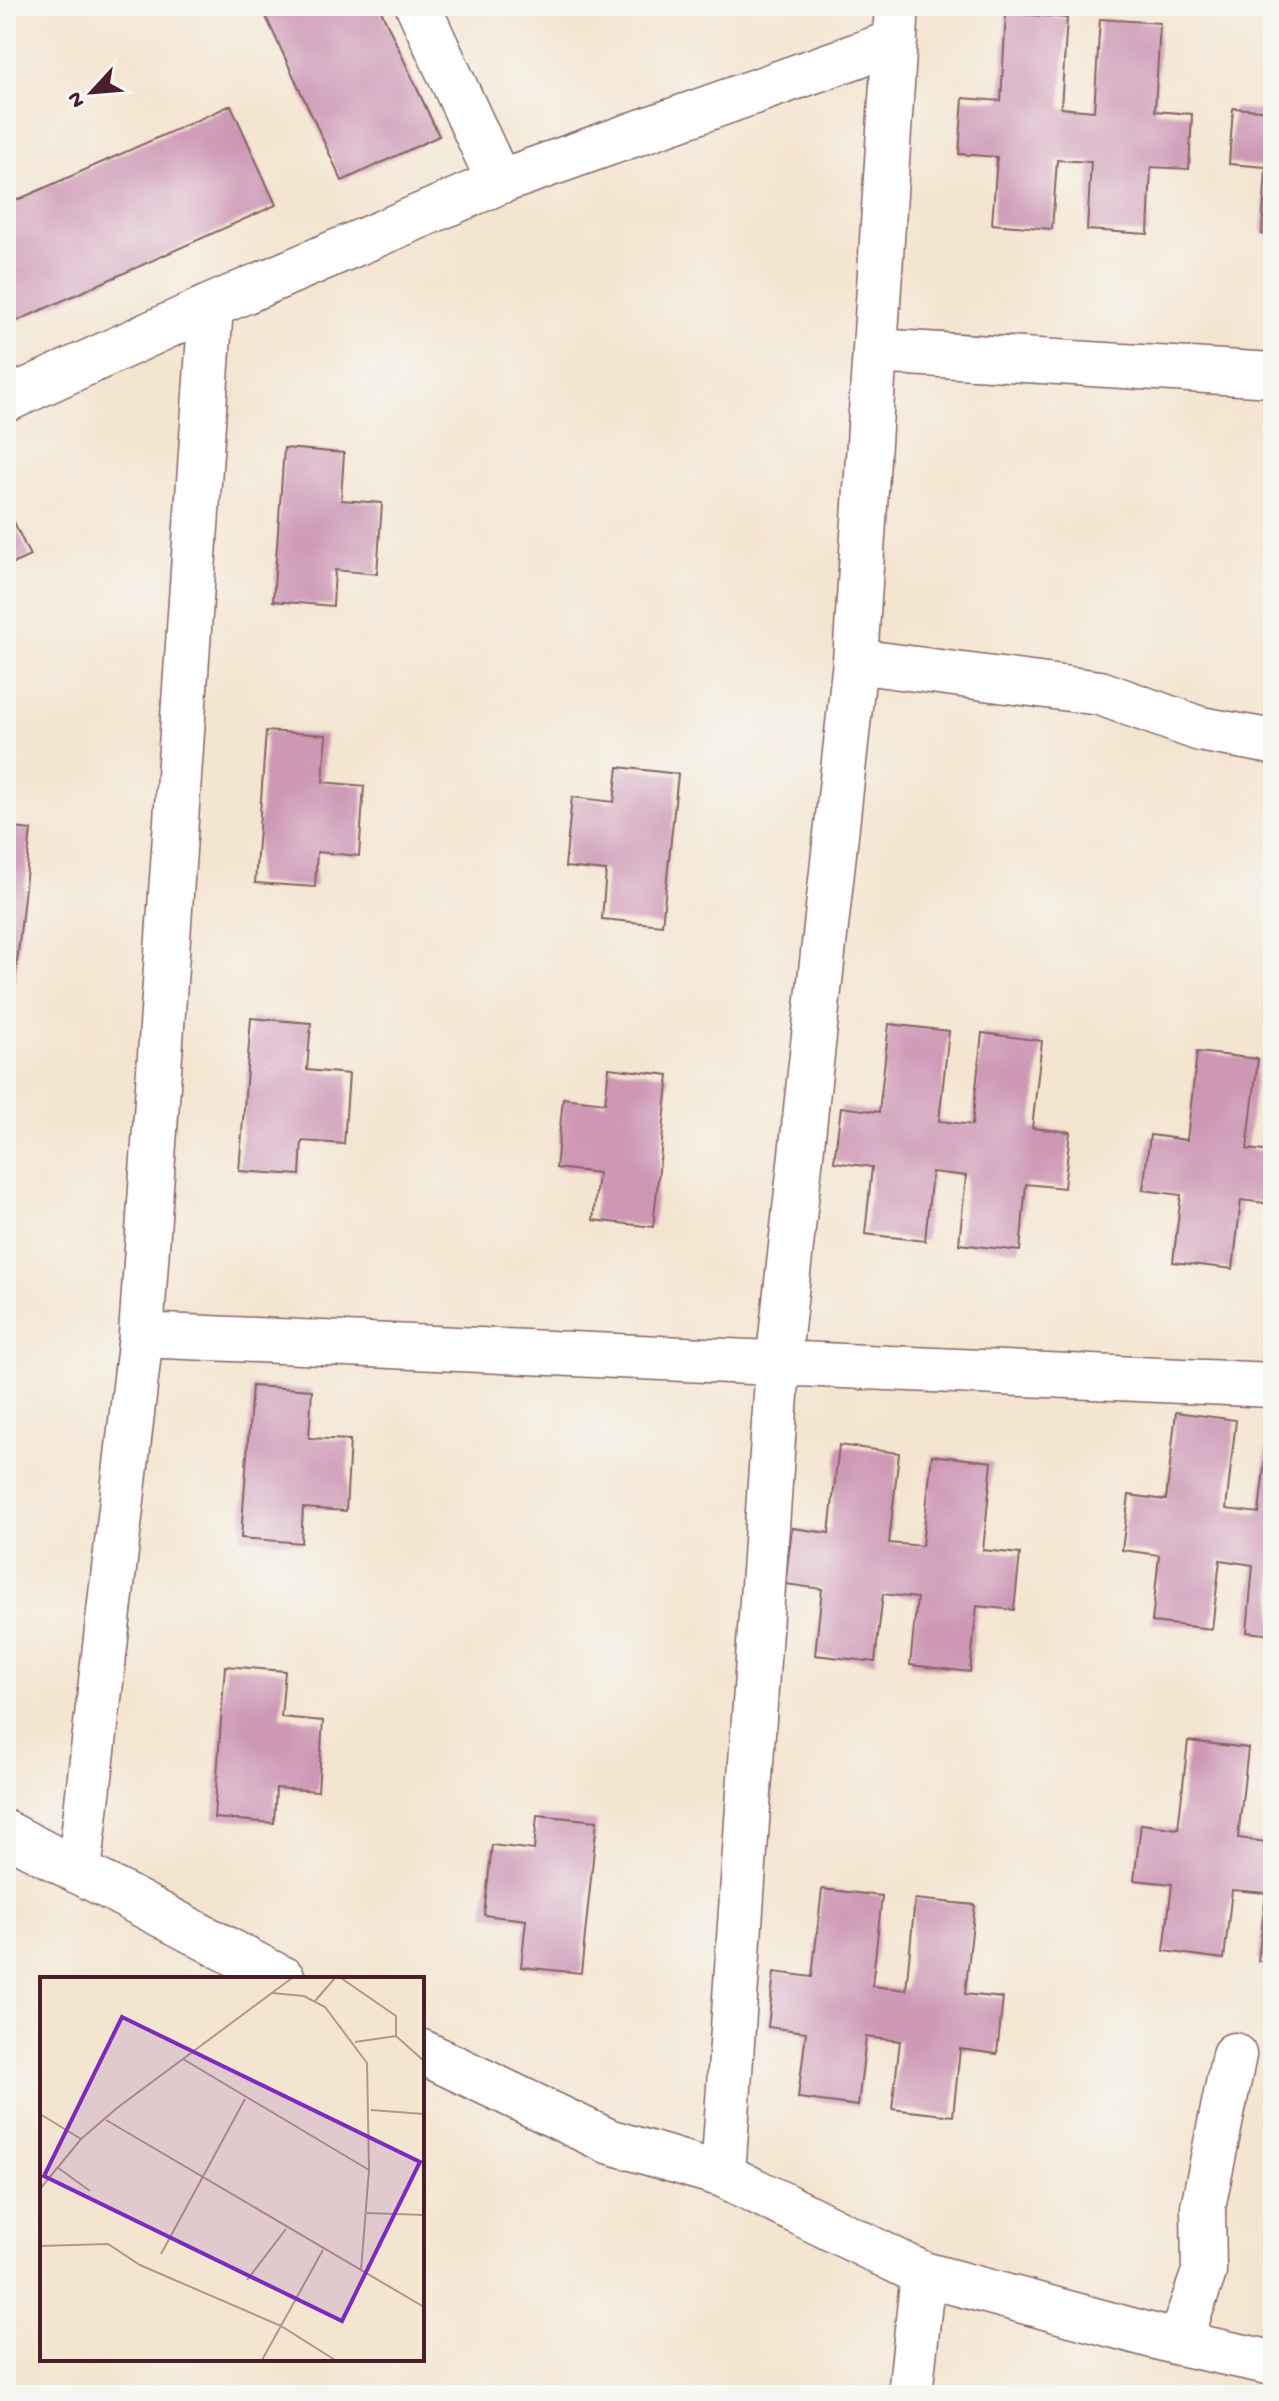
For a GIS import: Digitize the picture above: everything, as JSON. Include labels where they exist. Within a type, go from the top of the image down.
[{"type":"street","points":[[418,6],[499,182]]},
{"type":"street","points":[[6,400],[211,306],[499,182],[896,24],[855,661],[778,1365],[723,2175]]},
{"type":"street","points":[[79,1872],[141,1335],[211,306]]},
{"type":"street","points":[[875,351],[1273,375]]},
{"type":"street","points":[[855,661],[1100,693],[1200,729],[1273,742]]},
{"type":"street","points":[[141,1335],[1273,1385]]},
{"type":"street","points":[[6,1833],[279,1977]]},
{"type":"street","points":[[424,2053],[608,2141],[723,2175],[923,2274],[1179,2343],[1273,2363]]},
{"type":"street","points":[[1179,2343],[1204,2272],[1203,2207],[1234,2055]]},
{"type":"street","points":[[910,2395],[923,2274]]},
{"type":"building","points":[[261,6],[379,6],[439,136],[342,181]]},
{"type":"building","points":[[1006,13],[1067,18],[1061,108],[1094,111],[1100,19],[1160,23],[1155,111],[1192,114],[1189,169],[1151,167],[1148,234],[1087,230],[1091,162],[1057,160],[1052,229],[992,224],[997,157],[959,154],[963,98],[1001,101]]},
{"type":"building","points":[[231,105],[276,205],[6,326],[6,205]]},
{"type":"building","points":[[1233,108],[1273,111],[1273,235],[1262,234],[1266,167],[1229,164]]},
{"type":"building","points":[[284,448],[344,453],[341,500],[382,503],[377,574],[335,570],[333,606],[273,601]]},
{"type":"building","points":[[6,505],[30,556],[6,567]]},
{"type":"building","points":[[266,731],[326,735],[323,782],[364,786],[359,856],[317,852],[315,887],[255,883]]},
{"type":"building","points":[[618,767],[678,774],[662,925],[602,919],[606,871],[565,867],[572,797],[614,802]]},
{"type":"building","points":[[6,827],[31,830],[15,982],[6,981]]},
{"type":"building","points":[[251,1018],[311,1023],[307,1070],[349,1074],[344,1144],[302,1141],[300,1175],[239,1171]]},
{"type":"building","points":[[889,1024],[949,1031],[939,1121],[972,1125],[982,1033],[1042,1041],[1032,1128],[1070,1132],[1064,1188],[1026,1184],[1020,1251],[959,1244],[966,1176],[932,1172],[925,1241],[865,1234],[872,1167],[834,1162],[841,1107],[879,1112]]},
{"type":"building","points":[[1197,1052],[1258,1059],[1247,1149],[1273,1152],[1273,1204],[1241,1200],[1233,1269],[1173,1262],[1181,1195],[1143,1190],[1150,1135],[1187,1140]]},
{"type":"building","points":[[609,1068],[669,1075],[653,1227],[593,1220],[598,1173],[556,1168],[563,1098],[605,1103]]},
{"type":"building","points":[[1271,1241],[1273,1272],[1268,1272]]},
{"type":"building","points":[[252,1386],[312,1390],[309,1438],[350,1440],[346,1511],[303,1508],[301,1543],[241,1538]]},
{"type":"building","points":[[1176,1412],[1236,1420],[1226,1509],[1259,1513],[1269,1422],[1273,1422],[1273,1635],[1247,1632],[1253,1565],[1220,1560],[1212,1629],[1152,1622],[1159,1555],[1122,1550],[1129,1495],[1166,1500]]},
{"type":"building","points":[[839,1445],[899,1453],[889,1543],[922,1546],[932,1455],[992,1462],[983,1550],[1020,1554],[1014,1610],[977,1606],[970,1672],[910,1665],[917,1598],[883,1594],[875,1662],[815,1655],[822,1589],[785,1584],[792,1528],[829,1533]]},
{"type":"building","points":[[225,1666],[285,1671],[281,1717],[323,1721],[318,1791],[276,1788],[274,1823],[214,1818]]},
{"type":"building","points":[[1188,1741],[1248,1748],[1238,1838],[1273,1843],[1273,1963],[1258,1961],[1266,1893],[1232,1890],[1224,1959],[1164,1951],[1172,1884],[1134,1880],[1141,1824],[1178,1829]]},
{"type":"building","points":[[537,1815],[597,1821],[581,1973],[521,1967],[526,1920],[484,1915],[492,1845],[534,1850]]},
{"type":"building","points":[[822,1889],[882,1896],[872,1986],[906,1990],[915,1899],[975,1905],[965,1994],[1003,1998],[997,2054],[960,2049],[953,2116],[892,2109],[900,2041],[866,2037],[858,2106],[798,2098],[806,2032],[768,2027],[774,1972],[812,1977]]}]
